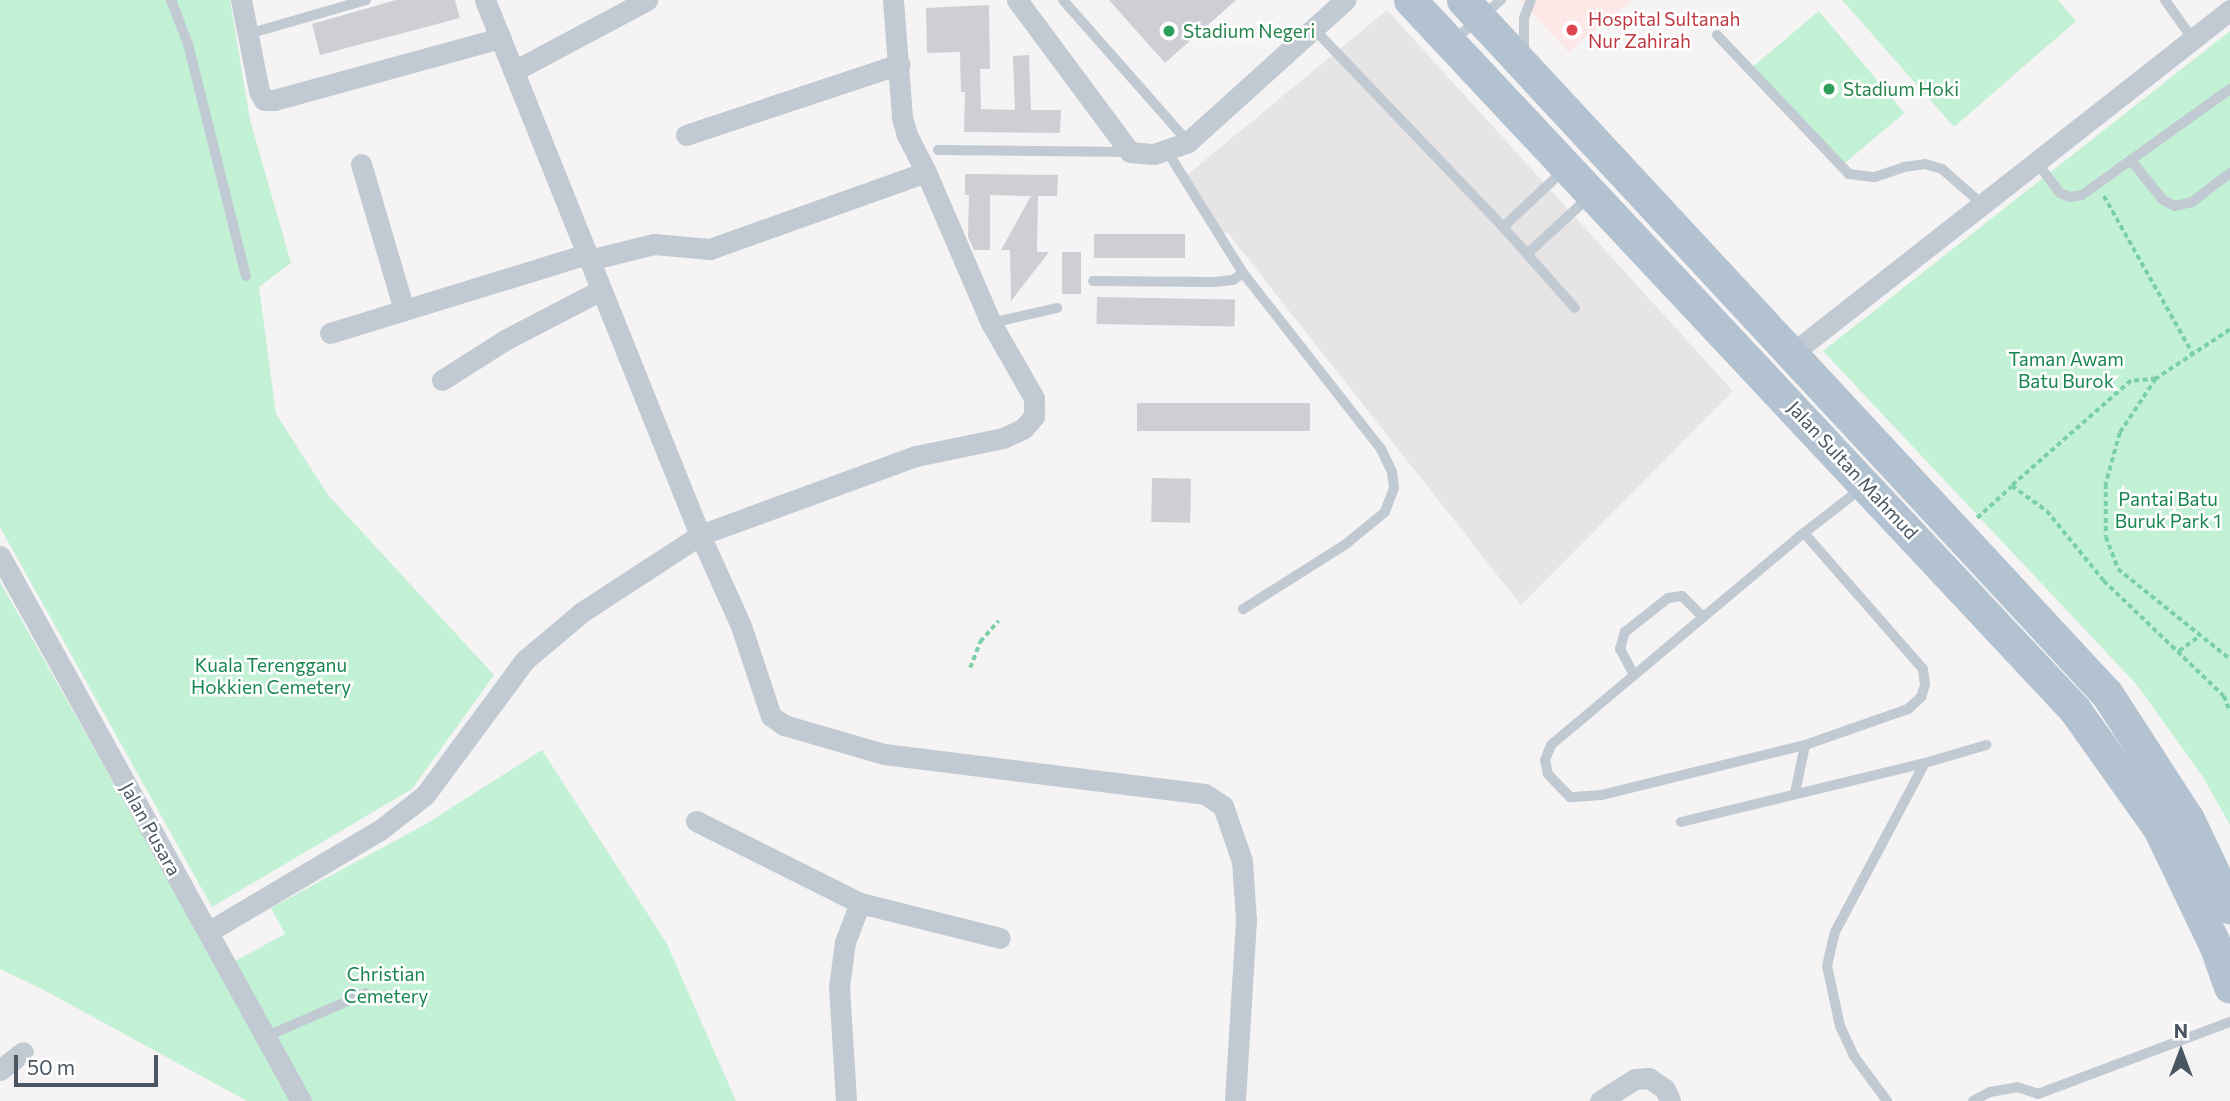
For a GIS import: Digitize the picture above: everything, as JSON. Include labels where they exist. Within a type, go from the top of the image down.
[{"type":"main road","name":"Jalan Sultan Mahmud","points":[[1410,0],[1867,484],[2075,710],[2159,828],[2205,922],[2230,987]]},
{"type":"main road","name":"Jalan Sultan Mahmud","points":[[1481,6],[1524,66],[2107,694],[2188,819],[2230,907]]},
{"type":"street","points":[[241,0],[259,91],[264,100],[274,100],[500,38]]},
{"type":"street","points":[[485,0],[700,535],[741,626],[771,716],[784,725],[884,754],[1205,794],[1223,806],[1242,862],[1246,920],[1236,1101]]},
{"type":"street","points":[[514,71],[647,0]]},
{"type":"street","points":[[208,932],[380,830],[425,795],[525,660],[582,612],[700,535],[916,456],[1003,438],[1024,428],[1034,416],[1034,398],[991,323],[926,172],[907,135],[893,0]]},
{"type":"street","points":[[1017,0],[1130,152],[1167,151],[1188,142],[1345,0]]},
{"type":"street","points":[[1790,355],[2035,160],[2230,10]]},
{"type":"street","points":[[686,135],[899,64]]},
{"type":"street","points":[[360,164],[404,310]]},
{"type":"street","points":[[330,333],[588,257],[654,244],[710,249],[926,172]]},
{"type":"street","points":[[442,380],[505,340],[601,289]]},
{"type":"street","name":"Jalan Pusara","points":[[0,556],[301,1101]]},
{"type":"street","points":[[696,821],[860,903],[1000,938]]},
{"type":"street","points":[[846,1101],[839,987],[845,942],[860,903]]},
{"type":"street","points":[[0,1070],[23,1052]]},
{"type":"street","points":[[1600,1101],[1635,1079],[1649,1078],[1665,1089],[1670,1101]]},
{"type":"lane","points":[[171,0],[188,44],[246,276]]},
{"type":"lane","points":[[248,34],[366,0]]},
{"type":"lane","points":[[1063,0],[1188,142]]},
{"type":"lane","points":[[1524,66],[1524,18],[1531,0]]},
{"type":"lane","points":[[2165,0],[2193,38]]},
{"type":"lane","points":[[1449,44],[1481,6]]},
{"type":"lane","points":[[1313,28],[1503,227],[1575,308]]},
{"type":"lane","points":[[1717,35],[1849,174],[1875,177],[1904,167],[1925,164],[1942,169],[1981,203]]},
{"type":"lane","points":[[2035,160],[2060,193],[2070,197],[2082,195],[2230,89]]},
{"type":"lane","points":[[938,150],[1130,152]]},
{"type":"lane","points":[[1167,151],[1243,273],[1381,449],[1392,472],[1394,488],[1385,512],[1346,544],[1243,609]]},
{"type":"lane","points":[[2131,160],[2163,200],[2175,206],[2192,202],[2230,173]]},
{"type":"lane","points":[[1503,227],[1567,168]]},
{"type":"lane","points":[[1527,254],[1592,194]]},
{"type":"lane","points":[[1093,281],[1214,282],[1233,280],[1243,273]]},
{"type":"lane","points":[[991,323],[1057,308]]},
{"type":"lane","points":[[1804,533],[1923,669],[1925,685],[1921,697],[1908,709],[1805,745],[1601,795],[1570,797],[1548,774],[1545,760],[1551,745],[1804,533],[1867,484]]},
{"type":"lane","points":[[1634,674],[1619,649],[1625,632],[1668,598],[1682,596],[1703,617]]},
{"type":"lane","points":[[1795,793],[1805,745]]},
{"type":"lane","points":[[1681,822],[1925,763],[1986,745]]},
{"type":"lane","points":[[1887,1101],[1854,1056],[1840,1026],[1827,966],[1835,932],[1925,763]]},
{"type":"lane","points":[[265,1037],[366,993]]},
{"type":"lane","points":[[1973,1101],[1990,1092],[2017,1087],[2036,1098],[2230,1022]]},
{"type":"path","points":[[2098,185],[2193,355]]},
{"type":"path","points":[[2230,330],[2156,379],[2120,433],[2106,484],[2106,537],[2118,569],[2230,659]]},
{"type":"path","points":[[1958,535],[2131,381],[2156,379]]},
{"type":"path","points":[[2012,486],[2047,511],[2104,581],[2224,696],[2230,711]]},
{"type":"path","points":[[971,668],[980,642],[999,621]]},
{"type":"path","points":[[2179,651],[2200,635]]},
{"type":"shaded area","name":"Hospital Sultanah Nur Zahirah","points":[[1520,0],[1632,0],[1568,52]]},
{"type":"shaded area","points":[[1387,10],[1733,391],[1521,605],[1227,232],[1222,234],[1187,175]]},
{"type":"green space","name":"Kuala Terengganu Hokkien Cemetery","points":[[0,0],[230,0],[250,120],[291,263],[259,287],[276,414],[328,495],[494,675],[412,789],[212,907],[0,527]]},
{"type":"green space","points":[[1842,0],[2058,0],[2076,21],[1954,127]]},
{"type":"green space","name":"Stadium Hoki","points":[[1819,11],[1904,113],[1839,168],[1753,66]]},
{"type":"green space","name":"Taman Awam Batu Burok","points":[[2230,31],[2230,825],[2203,777],[2137,685],[1823,351]]},
{"type":"green space","points":[[0,582],[224,978],[290,1101],[247,1101],[42,989],[0,969]]},
{"type":"green space","name":"Christian Cemetery","points":[[542,750],[667,944],[736,1101],[312,1101],[235,961],[285,934],[271,908],[426,824]]},
{"type":"building","points":[[396,0],[455,0],[460,18],[320,55],[312,24]]},
{"type":"building","name":"Stadium Negeri","points":[[1109,0],[1236,0],[1165,63]]},
{"type":"building","points":[[989,5],[990,69],[980,69],[981,109],[1015,110],[1013,56],[1029,55],[1031,110],[1061,110],[1060,133],[964,132],[965,92],[961,92],[960,52],[927,53],[926,8]]},
{"type":"building","points":[[965,174],[1058,175],[1057,196],[1038,196],[1037,252],[1049,252],[1011,301],[1010,250],[1001,250],[1031,196],[990,195],[990,250],[974,250],[968,237],[969,195],[965,195]]},
{"type":"building","points":[[1094,234],[1185,234],[1185,258],[1094,258]]},
{"type":"building","points":[[1062,252],[1081,252],[1081,294],[1062,294]]},
{"type":"building","points":[[1097,297],[1235,299],[1235,326],[1097,324]]},
{"type":"building","points":[[1137,403],[1310,403],[1310,431],[1137,431]]},
{"type":"building","points":[[1152,478],[1191,479],[1190,523],[1151,522]]},
{"type":"place","name":"Hospital Sultanah Nur Zahirah","points":[[1572,30]]},
{"type":"place","name":"Stadium Negeri","points":[[1169,31]]},
{"type":"place","name":"Stadium Hoki","points":[[1829,89]]},
{"type":"park label","name":"Pantai Batu Buruk Park 1","points":[[2168,510]]}]
